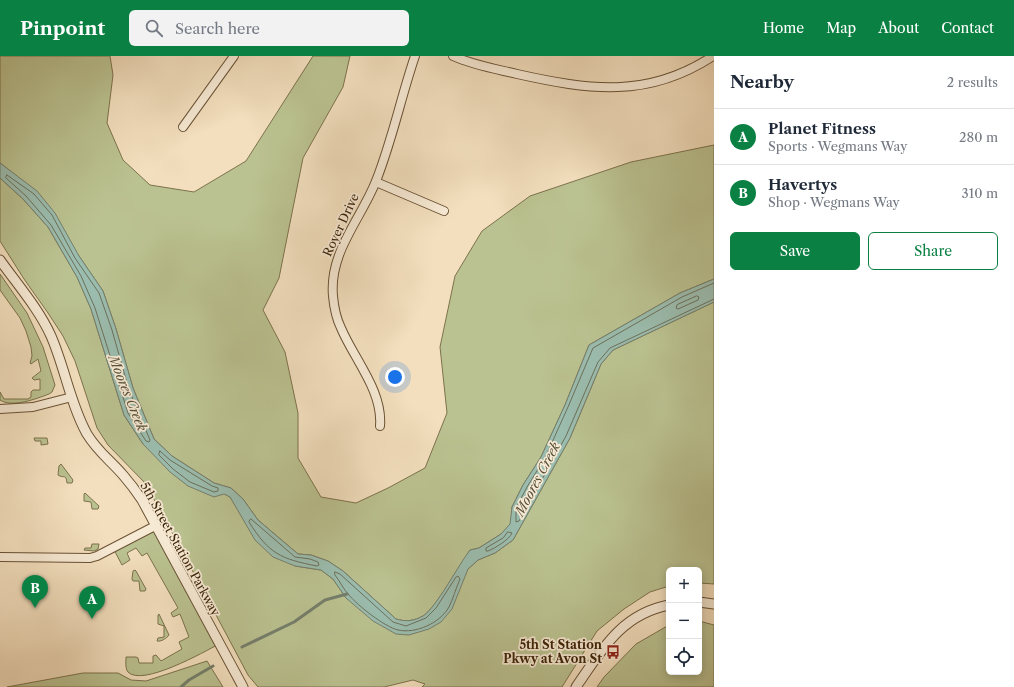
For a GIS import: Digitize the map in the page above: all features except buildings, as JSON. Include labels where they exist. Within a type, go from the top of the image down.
[{"type":"street","points":[[183,127],[234,56]]},
{"type":"street","name":"Royer Drive","points":[[380,426],[380,412],[376,396],[341,329],[335,309],[333,294],[335,269],[341,248],[376,182],[414,56]]},
{"type":"street","points":[[453,56],[473,63],[529,77],[584,87],[604,88],[626,88],[667,79],[688,71],[713,56]]},
{"type":"street","points":[[376,182],[444,211]]},
{"type":"street","name":"5th Street Station Parkway","points":[[0,260],[36,311],[50,334],[80,418],[94,444],[102,455],[123,475],[142,500],[243,687]]},
{"type":"street","points":[[0,409],[33,407],[72,397]]},
{"type":"street","points":[[0,557],[90,558],[97,556],[155,526]]},
{"type":"street","points":[[702,602],[714,604]]},
{"type":"street","points":[[576,687],[614,634],[626,624],[648,612],[666,606]]},
{"type":"green space","points":[[0,56],[110,56],[113,75],[107,123],[123,160],[150,185],[194,192],[246,161],[313,56],[350,56],[343,87],[303,158],[279,278],[263,310],[285,352],[298,413],[298,458],[321,497],[356,503],[425,468],[447,413],[440,347],[455,276],[482,231],[530,196],[631,162],[714,145],[714,279],[680,293],[589,345],[565,405],[541,457],[523,485],[512,507],[511,524],[501,534],[479,548],[470,550],[441,596],[428,612],[416,619],[396,619],[343,571],[328,561],[311,555],[298,554],[258,520],[243,499],[231,488],[214,483],[172,456],[154,439],[133,388],[103,291],[79,256],[10,171],[0,163]]},
{"type":"green space","points":[[0,178],[23,199],[48,227],[77,277],[91,309],[124,415],[143,444],[230,497],[237,508],[295,566],[321,570],[333,579],[346,598],[408,635],[468,569],[478,560],[495,553],[513,540],[570,438],[601,364],[613,350],[714,302],[714,584],[702,583],[702,567],[666,567],[666,587],[650,592],[624,609],[597,631],[562,687],[422,687],[425,684],[413,680],[384,687],[258,687],[248,675],[144,482],[108,445],[97,428],[75,361],[63,336],[0,241]]},
{"type":"green space","points":[[0,274],[27,313],[43,347],[55,385],[52,392],[49,394],[24,402],[11,403],[0,400],[0,392],[4,399],[28,399],[31,397],[31,392],[33,390],[40,390],[40,379],[34,380],[32,378],[41,371],[38,359],[31,364],[30,363],[32,356],[31,347],[26,331],[20,318],[0,290]]},
{"type":"green space","points":[[34,438],[47,438],[48,444],[41,445],[41,441],[35,441]]},
{"type":"green space","points":[[61,464],[73,480],[72,483],[67,483],[65,477],[58,475],[59,466]]},
{"type":"green space","points":[[85,493],[99,506],[98,509],[92,509],[91,502],[84,501]]},
{"type":"green space","points":[[155,526],[219,644],[173,667],[146,675],[135,675],[127,670],[126,657],[136,657],[138,658],[139,663],[153,663],[153,656],[156,655],[161,661],[182,649],[179,642],[189,637],[180,614],[173,617],[171,613],[178,608],[147,553],[142,556],[136,548],[127,553],[130,560],[122,565],[113,548]]},
{"type":"green space","points":[[92,544],[99,544],[98,549],[94,551],[84,550],[85,548],[91,548]]},
{"type":"green space","points":[[135,570],[146,589],[145,591],[140,591],[139,581],[133,581],[132,579],[133,571]]},
{"type":"green space","points":[[159,614],[169,635],[164,640],[157,641],[158,638],[164,637],[164,626],[158,624]]},
{"type":"green space","points":[[702,622],[714,625],[714,687],[597,687],[604,677],[636,644],[666,627],[666,675],[702,675]]},
{"type":"green space","points":[[207,661],[223,687],[7,687],[83,673],[118,673],[131,680],[146,681]]},
{"type":"water","name":"Moores Creek","points":[[0,163],[37,191],[55,213],[79,256],[103,291],[133,388],[154,439],[172,456],[214,483],[231,488],[243,499],[258,520],[298,554],[311,555],[328,561],[343,571],[396,619],[400,620],[407,621],[423,616],[441,595],[470,550],[479,548],[501,534],[510,524],[512,507],[523,485],[541,457],[565,405],[589,345],[680,293],[714,279],[714,302],[613,350],[601,364],[570,438],[513,540],[495,553],[478,560],[468,569],[452,609],[441,622],[429,629],[409,635],[396,634],[373,621],[346,598],[333,579],[321,570],[295,566],[273,557],[255,540],[230,497],[224,494],[214,497],[188,486],[170,472],[143,444],[124,415],[91,309],[77,277],[48,227],[23,199],[0,178]]},
{"type":"waterway","points":[[242,647],[294,622],[325,600],[347,594]]},
{"type":"waterway","points":[[181,687],[189,680],[213,666]]},
{"type":"place","name":"Havertys","points":[[35,608]]},
{"type":"place","name":"Planet Fitness","points":[[92,619]]},
{"type":"place","name":"5th St Station Pkwy at Avon St","points":[[613,652]]}]
